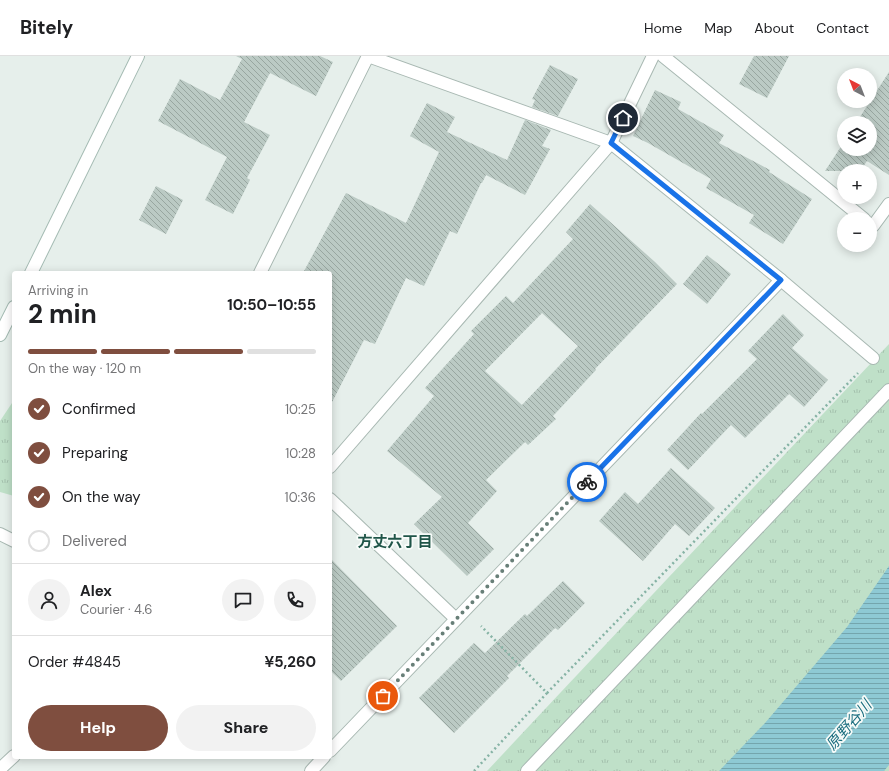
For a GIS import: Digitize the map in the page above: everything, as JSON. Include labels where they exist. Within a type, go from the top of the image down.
[{"type":"street","points":[[32,271],[138,56]]},
{"type":"street","points":[[261,271],[368,56],[611,143],[781,280],[873,358]]},
{"type":"street","points":[[332,465],[611,143],[653,56]]},
{"type":"street","points":[[663,56],[855,212]]},
{"type":"street","points":[[877,220],[889,204]]},
{"type":"street","points":[[332,749],[781,280]]},
{"type":"street","points":[[0,335],[12,311]]},
{"type":"street","points":[[527,771],[889,390]]},
{"type":"street","points":[[332,501],[461,614]]},
{"type":"street","points":[[0,534],[12,540]]},
{"type":"street","points":[[311,771],[322,759]]},
{"type":"path","points":[[474,771],[547,693],[873,358]]},
{"type":"path","points":[[461,614],[547,693]]},
{"type":"green space","points":[[889,344],[889,771],[487,771],[668,578]]},
{"type":"green space","points":[[12,403],[12,495],[0,492],[0,421]]},
{"type":"water","name":"原野谷川","points":[[889,566],[889,765],[884,771],[719,771],[765,723],[847,627]]},
{"type":"building","points":[[236,56],[320,56],[333,62],[316,96],[270,73],[244,122],[270,135],[247,178],[250,180],[233,214],[205,200],[227,157],[158,121],[180,79],[220,100],[242,59]]},
{"type":"building","points":[[754,56],[789,56],[767,98],[739,84]]},
{"type":"building","points":[[550,65],[578,79],[558,116],[532,107],[535,100],[532,99]]},
{"type":"building","points":[[889,72],[889,175],[877,167],[877,164],[872,164],[867,161],[865,164],[837,164],[837,171],[825,171],[837,153],[837,156],[877,156],[877,116],[861,116],[866,108],[877,108],[877,91]]},
{"type":"building","points":[[655,90],[681,102],[678,109],[724,135],[719,143],[770,170],[769,172],[812,199],[783,244],[749,223],[754,215],[706,188],[711,179],[633,136]]},
{"type":"building","points":[[427,103],[455,117],[447,132],[507,160],[525,120],[551,130],[542,146],[550,149],[525,195],[486,175],[457,234],[450,231],[424,286],[406,278],[375,344],[364,340],[332,402],[332,271],[304,271],[346,193],[406,223],[439,152],[410,136]]},
{"type":"building","points":[[156,186],[183,200],[166,234],[139,220]]},
{"type":"building","points":[[590,204],[655,262],[677,284],[595,369],[596,370],[553,416],[556,419],[528,445],[525,442],[486,480],[497,491],[468,523],[494,549],[467,576],[414,524],[442,497],[387,451],[434,396],[425,388],[474,334],[471,331],[506,296],[513,303],[573,239],[566,232]],"holes":[[[542,313],[578,346],[522,405],[485,371]]]},
{"type":"building","points":[[707,255],[731,274],[707,304],[683,284]]},
{"type":"building","points":[[783,314],[804,335],[792,348],[828,380],[804,407],[789,394],[745,438],[731,425],[688,470],[667,450],[701,413],[702,414],[757,359],[748,351]]},
{"type":"building","points":[[671,468],[715,508],[689,536],[675,524],[643,561],[599,521],[625,492],[638,504]]},
{"type":"building","points":[[332,560],[397,626],[341,681],[332,672]]},
{"type":"building","points":[[563,581],[585,603],[558,630],[555,628],[507,676],[509,678],[454,733],[419,698],[474,643],[485,653],[525,614],[527,616]]},
{"type":"way so far","points":[[383,696],[587,482]]},
{"type":"district","name":"方丈六丁目","points":[[395,542]]},
{"type":"route","points":[[587,482],[781,280],[611,143],[623,118]]}]
